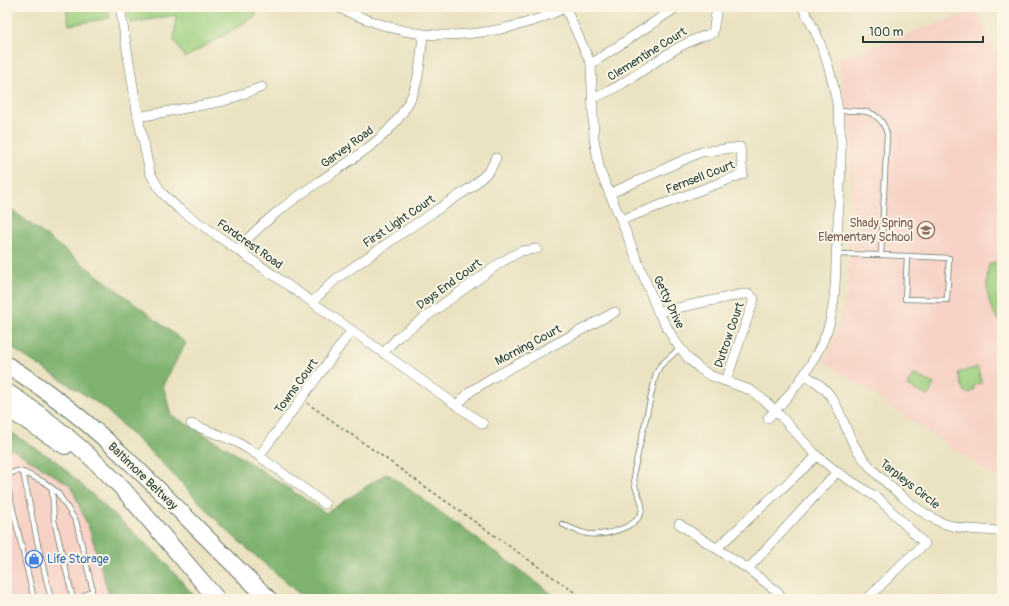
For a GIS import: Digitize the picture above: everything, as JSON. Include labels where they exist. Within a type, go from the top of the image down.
[{"type":"highway","name":"Baltimore Beltway","points":[[7,365],[58,400],[90,426],[158,489],[269,599]]},
{"type":"highway","name":"Baltimore Beltway","points":[[7,392],[51,422],[85,451],[122,488],[217,599]]},
{"type":"highway","points":[[7,410],[24,419],[68,448],[126,504],[155,527]]},
{"type":"street","name":"Fordcrest Road","points":[[120,7],[138,117],[150,173],[158,187],[169,200],[179,209],[238,249],[483,424]]},
{"type":"street","points":[[337,7],[377,23],[423,34],[462,33],[503,29],[539,19],[566,7]]},
{"type":"street","name":"Getty Drive","points":[[566,7],[590,64],[594,139],[600,172],[658,312],[666,323],[670,334],[680,348],[699,368],[709,375],[750,390],[775,410],[817,456],[836,472],[879,499],[925,544],[904,562],[867,599]]},
{"type":"street","name":"Clementine Court","points":[[590,64],[677,7]]},
{"type":"street","name":"Clementine Court","points":[[592,98],[620,86],[682,44],[713,33],[717,7]]},
{"type":"street","points":[[768,418],[805,375],[823,342],[834,305],[841,156],[838,111],[832,80],[824,53],[802,7]]},
{"type":"street","name":"Garvey Road","points":[[238,249],[270,217],[316,183],[368,149],[388,130],[406,107],[415,87],[419,74],[423,34]]},
{"type":"street","points":[[138,117],[224,101],[262,87]]},
{"type":"street","name":"Fernsell Court","points":[[609,194],[701,152],[740,147],[743,174],[621,220]]},
{"type":"street","name":"First Light Court","points":[[312,302],[336,279],[473,186],[486,175],[496,158]]},
{"type":"street","name":"Days End Court","points":[[383,353],[398,336],[500,263],[521,251],[537,249]]},
{"type":"street","name":"Dutrow Court","points":[[658,312],[743,294],[749,294],[752,296],[754,299],[726,381]]},
{"type":"street","name":"Morning Court","points":[[457,405],[471,391],[490,379],[615,312]]},
{"type":"street","name":"Towns Court","points":[[259,456],[352,330]]},
{"type":"street","name":"Tarpleys Circle","points":[[805,375],[820,385],[832,399],[860,456],[870,468],[883,481],[916,508],[939,521],[950,525],[980,531],[1002,531]]},
{"type":"street","points":[[191,424],[237,442],[259,456],[325,504]]},
{"type":"street","points":[[717,548],[817,456]]},
{"type":"street","points":[[748,570],[836,472]]},
{"type":"street","points":[[679,524],[748,570],[778,592],[783,599]]},
{"type":"lane","points":[[838,111],[873,113],[885,127],[887,134],[882,255]]},
{"type":"lane","points":[[836,254],[882,255],[907,256],[949,258],[947,300],[905,299],[907,256]]},
{"type":"lane","points":[[562,524],[587,534],[597,534],[614,531],[629,526],[641,515],[642,506],[635,487],[634,471],[652,388],[660,366],[680,348]]},
{"type":"lane","points":[[7,475],[17,471],[23,472],[44,482],[57,492],[76,521],[92,587],[92,591],[79,599]]},
{"type":"lane","points":[[23,472],[51,599]]},
{"type":"lane","points":[[7,484],[34,599]]},
{"type":"lane","points":[[52,489],[54,520],[73,599]]},
{"type":"lane","points":[[7,587],[10,599]]},
{"type":"path","points":[[301,399],[584,599]]},
{"type":"shaded area","name":"Shady Spring Elementary School","points":[[976,10],[1002,65],[1002,481],[824,362],[837,331],[848,288],[852,147],[838,59]]},
{"type":"shaded area","points":[[12,448],[71,486],[91,534],[109,595],[108,599],[7,599],[7,452]]},
{"type":"green space","points":[[66,7],[108,7],[110,18],[69,25]]},
{"type":"green space","points":[[127,7],[254,7],[256,16],[185,58],[174,40],[176,15],[130,23]]},
{"type":"green space","points":[[7,206],[186,343],[163,385],[171,415],[227,448],[326,513],[387,473],[559,599],[305,599],[225,529],[163,464],[102,406],[7,345]]},
{"type":"green space","points":[[1002,260],[1002,324],[997,318],[990,304],[987,280],[989,264]]},
{"type":"green space","points":[[977,367],[982,383],[974,385],[972,392],[967,393],[963,388],[958,373]]},
{"type":"green space","points":[[913,374],[934,384],[928,396],[907,386]]},
{"type":"green space","points":[[7,430],[56,461],[162,559],[197,599],[108,599],[109,595],[91,534],[71,486],[12,449],[7,452]]},
{"type":"place","name":"Shady Spring Elementary School","points":[[926,230]]},
{"type":"place","name":"Life Storage","points":[[34,559]]}]
